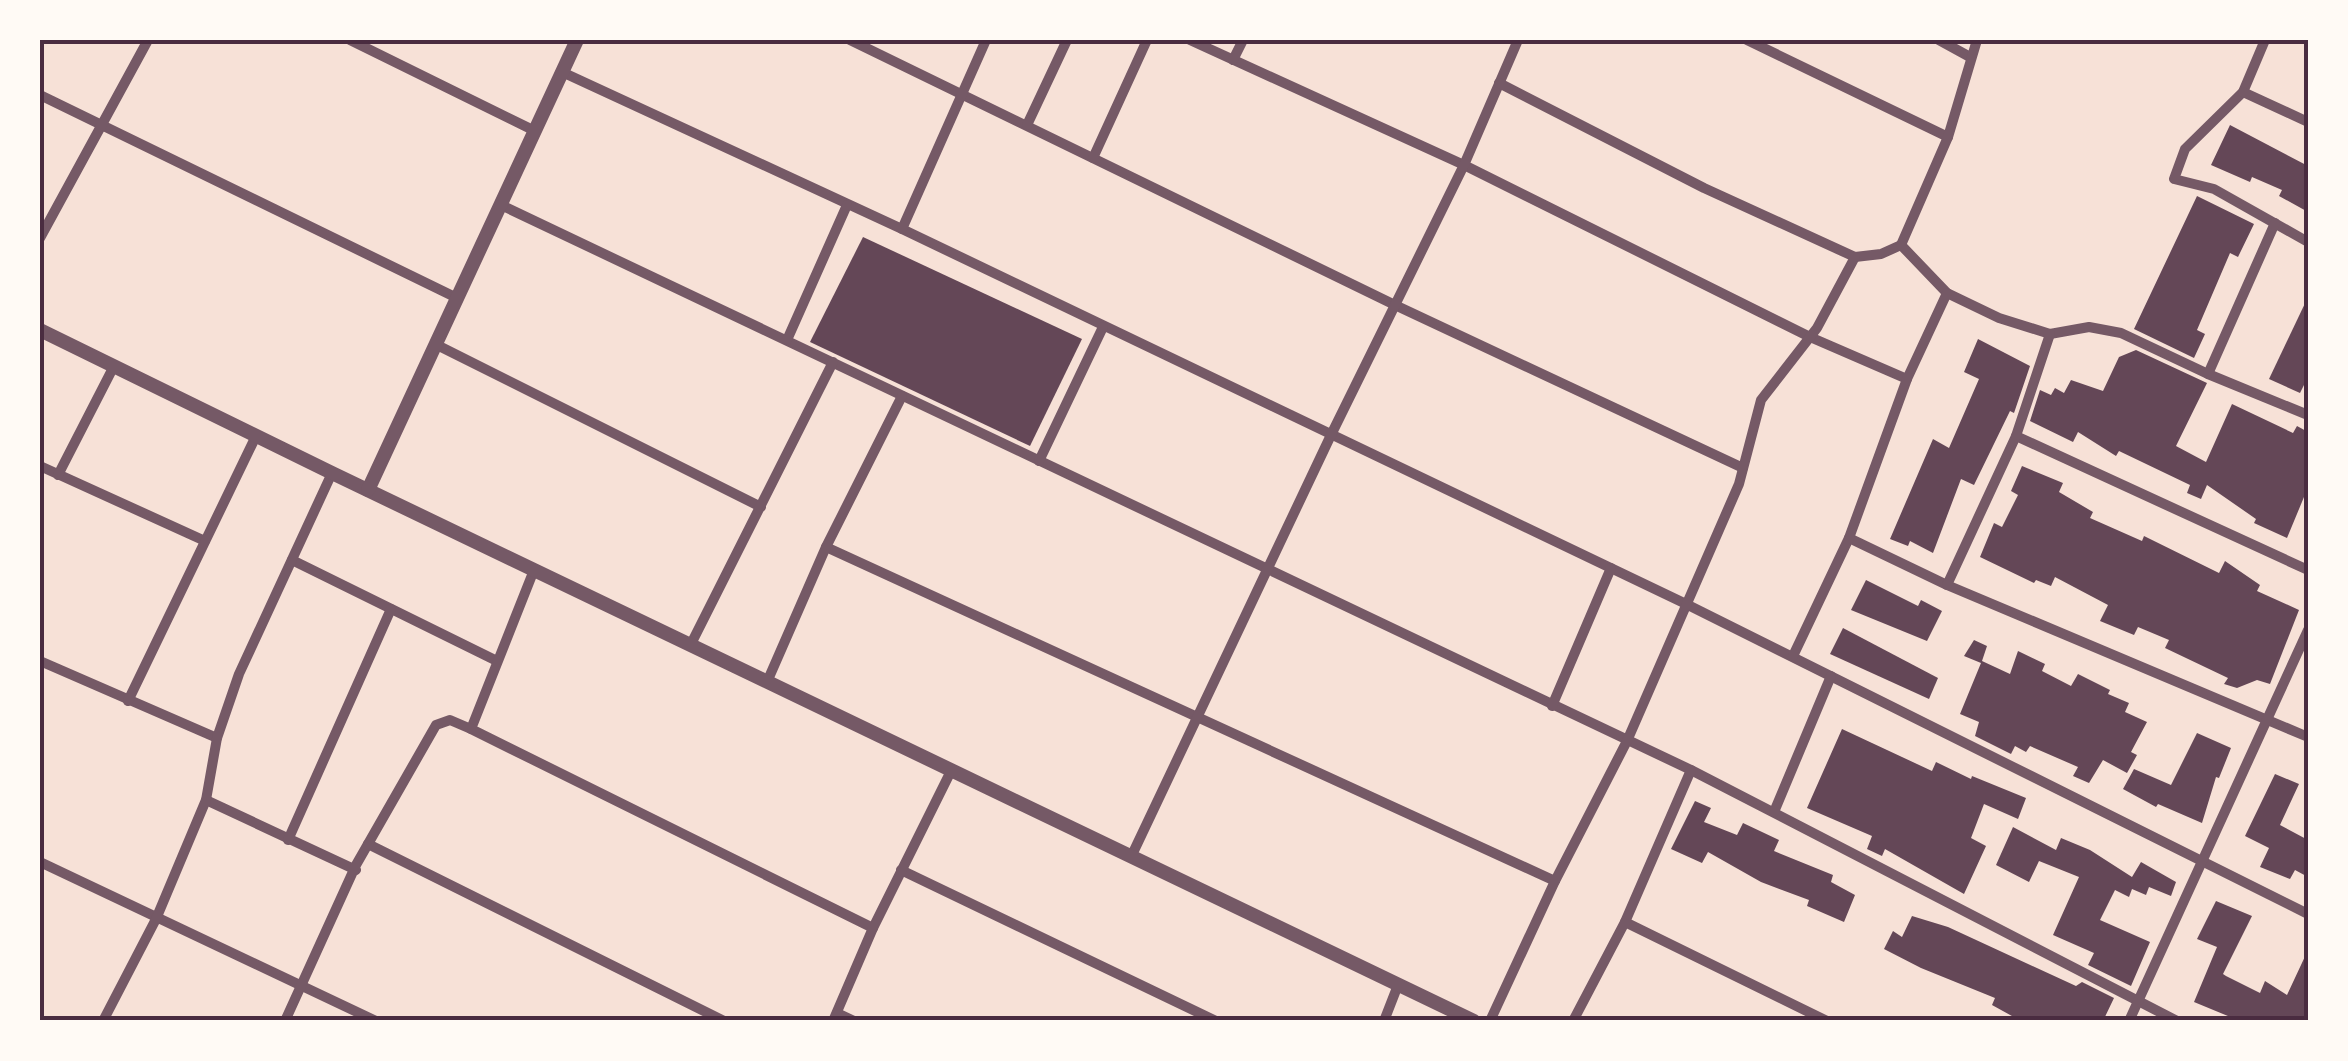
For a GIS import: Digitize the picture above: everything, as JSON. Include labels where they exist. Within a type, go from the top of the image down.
[{"type":"street","points":[[40,238],[148,40]]},
{"type":"street","points":[[368,490],[578,40]]},
{"type":"street","points":[[850,40],[1397,306],[1744,468]]},
{"type":"street","points":[[902,229],[986,40]]},
{"type":"street","points":[[1027,126],[1067,40]]},
{"type":"street","points":[[1093,158],[1147,40]]},
{"type":"street","points":[[1190,40],[1464,166],[1810,337],[1907,379]]},
{"type":"street","points":[[1233,60],[1243,40]]},
{"type":"street","points":[[1131,856],[1464,166],[1518,40]]},
{"type":"street","points":[[1747,40],[1948,137]]},
{"type":"street","points":[[1771,52],[1777,40]]},
{"type":"street","points":[[1939,40],[1970,57]]},
{"type":"street","points":[[1500,83],[1704,188],[1855,257],[1881,254],[1901,245],[1948,137],[1977,40]]},
{"type":"street","points":[[2265,40],[2243,92],[2185,148],[2174,178],[2214,189],[2308,242]]},
{"type":"street","points":[[354,41],[534,131]]},
{"type":"street","points":[[562,72],[902,229],[1612,568],[2308,914]]},
{"type":"street","points":[[2243,92],[2308,122]]},
{"type":"street","points":[[40,96],[458,298]]},
{"type":"street","points":[[787,340],[847,205]]},
{"type":"street","points":[[503,206],[1690,770],[2177,1021]]},
{"type":"street","points":[[2208,374],[2275,223]]},
{"type":"street","points":[[1901,245],[1947,293],[1999,318],[2050,334],[2089,326],[2121,332],[2208,374],[2308,414]]},
{"type":"street","points":[[1490,1021],[1626,741],[1744,468],[1761,400],[1810,337],[1855,257]]},
{"type":"street","points":[[1793,656],[1849,538],[1907,379],[1947,293]]},
{"type":"street","points":[[1038,460],[1103,327]]},
{"type":"street","points":[[40,330],[1474,1021]]},
{"type":"street","points":[[1947,585],[2016,436],[2050,334]]},
{"type":"street","points":[[436,344],[761,507]]},
{"type":"street","points":[[690,646],[833,362]]},
{"type":"street","points":[[58,474],[114,366]]},
{"type":"street","points":[[767,682],[826,547],[902,396]]},
{"type":"street","points":[[128,701],[256,436]]},
{"type":"street","points":[[2016,436],[2308,570]]},
{"type":"street","points":[[40,466],[205,541]]},
{"type":"street","points":[[103,1021],[156,919],[206,800],[216,738],[238,674],[332,473]]},
{"type":"street","points":[[1849,538],[1947,585],[2308,737]]},
{"type":"street","points":[[826,547],[1555,881]]},
{"type":"street","points":[[292,560],[498,661]]},
{"type":"street","points":[[1552,706],[1612,568]]},
{"type":"street","points":[[471,729],[534,570]]},
{"type":"street","points":[[288,840],[391,609]]},
{"type":"street","points":[[2129,1021],[2308,630]]},
{"type":"street","points":[[40,661],[216,738]]},
{"type":"street","points":[[1774,812],[1831,676]]},
{"type":"street","points":[[284,1021],[368,844],[436,725],[450,720],[873,928]]},
{"type":"street","points":[[854,1021],[835,1017],[873,928],[952,768]]},
{"type":"street","points":[[1573,1021],[1625,922],[1690,770]]},
{"type":"street","points":[[206,800],[356,870]]},
{"type":"street","points":[[368,844],[724,1021]]},
{"type":"street","points":[[40,862],[376,1021]]},
{"type":"street","points":[[901,870],[1216,1021]]},
{"type":"street","points":[[1625,922],[1827,1021]]},
{"type":"street","points":[[1384,1021],[1398,985]]},
{"type":"building","points":[[2230,125],[2308,166],[2308,212],[2279,196],[2282,190],[2252,177],[2250,182],[2211,165]]},
{"type":"building","points":[[2197,196],[2254,224],[2238,257],[2230,253],[2197,330],[2205,334],[2194,358],[2134,329]]},
{"type":"building","points":[[863,237],[1082,339],[1030,446],[810,342]]},
{"type":"building","points":[[2308,297],[2308,377],[2300,393],[2269,379]]},
{"type":"building","points":[[1978,339],[2030,366],[2014,413],[2010,411],[1974,485],[1961,479],[1933,553],[1910,541],[1908,546],[1890,539],[1933,439],[1949,448],[1979,379],[1964,372]]},
{"type":"building","points":[[2136,350],[2207,383],[2176,446],[2206,462],[2232,404],[2293,433],[2297,426],[2308,432],[2308,499],[2304,497],[2287,538],[2254,523],[2256,519],[2207,485],[2201,499],[2187,493],[2190,485],[2119,451],[2116,456],[2078,432],[2073,442],[2030,421],[2040,390],[2051,395],[2055,388],[2064,393],[2071,380],[2103,391],[2119,357]]},
{"type":"building","points":[[2022,466],[2063,483],[2059,492],[2093,512],[2090,518],[2142,541],[2144,536],[2219,573],[2225,561],[2260,585],[2257,591],[2299,610],[2270,684],[2257,680],[2237,688],[2224,684],[2228,678],[2165,648],[2169,640],[2138,627],[2134,635],[2100,621],[2108,605],[2055,577],[2051,586],[2036,580],[2034,583],[1980,557],[1994,523],[2002,527],[2018,495],[2011,491]]},
{"type":"building","points":[[1866,580],[1918,606],[1921,600],[1942,611],[1927,641],[1851,610]]},
{"type":"building","points":[[1843,628],[1938,678],[1929,699],[1830,654]]},
{"type":"building","points":[[1974,640],[1987,646],[1982,661],[2010,674],[2018,651],[2045,664],[2042,671],[2071,686],[2078,674],[2129,703],[2125,712],[2147,722],[2131,752],[2137,755],[2127,773],[2103,760],[2089,783],[2073,776],[2078,767],[2030,746],[2026,752],[2015,746],[2011,754],[1975,736],[1979,722],[1960,714],[1981,663],[1964,656]]},
{"type":"building","points":[[1842,729],[1932,771],[1936,762],[2026,798],[2018,819],[1984,804],[1971,838],[1986,846],[1964,894],[1885,849],[1882,856],[1867,849],[1872,836],[1807,808]]},
{"type":"building","points":[[2197,733],[2231,748],[2219,778],[2216,777],[2202,823],[2158,804],[2156,807],[2123,789],[2134,769],[2171,785]]},
{"type":"building","points":[[2275,774],[2299,784],[2280,825],[2308,840],[2308,877],[2295,870],[2290,879],[2260,867],[2269,848],[2245,836]]},
{"type":"building","points":[[1695,801],[1711,808],[1704,822],[1737,835],[1743,823],[1779,840],[1774,851],[1833,875],[1831,882],[1855,895],[1844,922],[1807,906],[1809,900],[1761,882],[1708,852],[1702,863],[1671,849]]},
{"type":"building","points":[[2013,827],[2056,850],[2061,838],[2090,850],[2132,877],[2141,862],[2176,882],[2171,896],[2149,887],[2146,895],[2132,889],[2129,897],[2115,890],[2100,920],[2150,942],[2131,986],[2088,965],[2094,953],[2053,935],[2079,877],[2039,861],[2029,882],[1996,865]]},
{"type":"building","points":[[2216,901],[2252,916],[2223,974],[2226,976],[2260,993],[2265,981],[2287,995],[2308,950],[2308,1021],[2240,1021],[2194,1002],[2217,947],[2197,939]]},
{"type":"building","points":[[1912,916],[1948,927],[2076,986],[2082,982],[2114,998],[2103,1021],[2021,1021],[1992,1005],[1995,998],[1884,949],[1893,931],[1902,937]]}]
